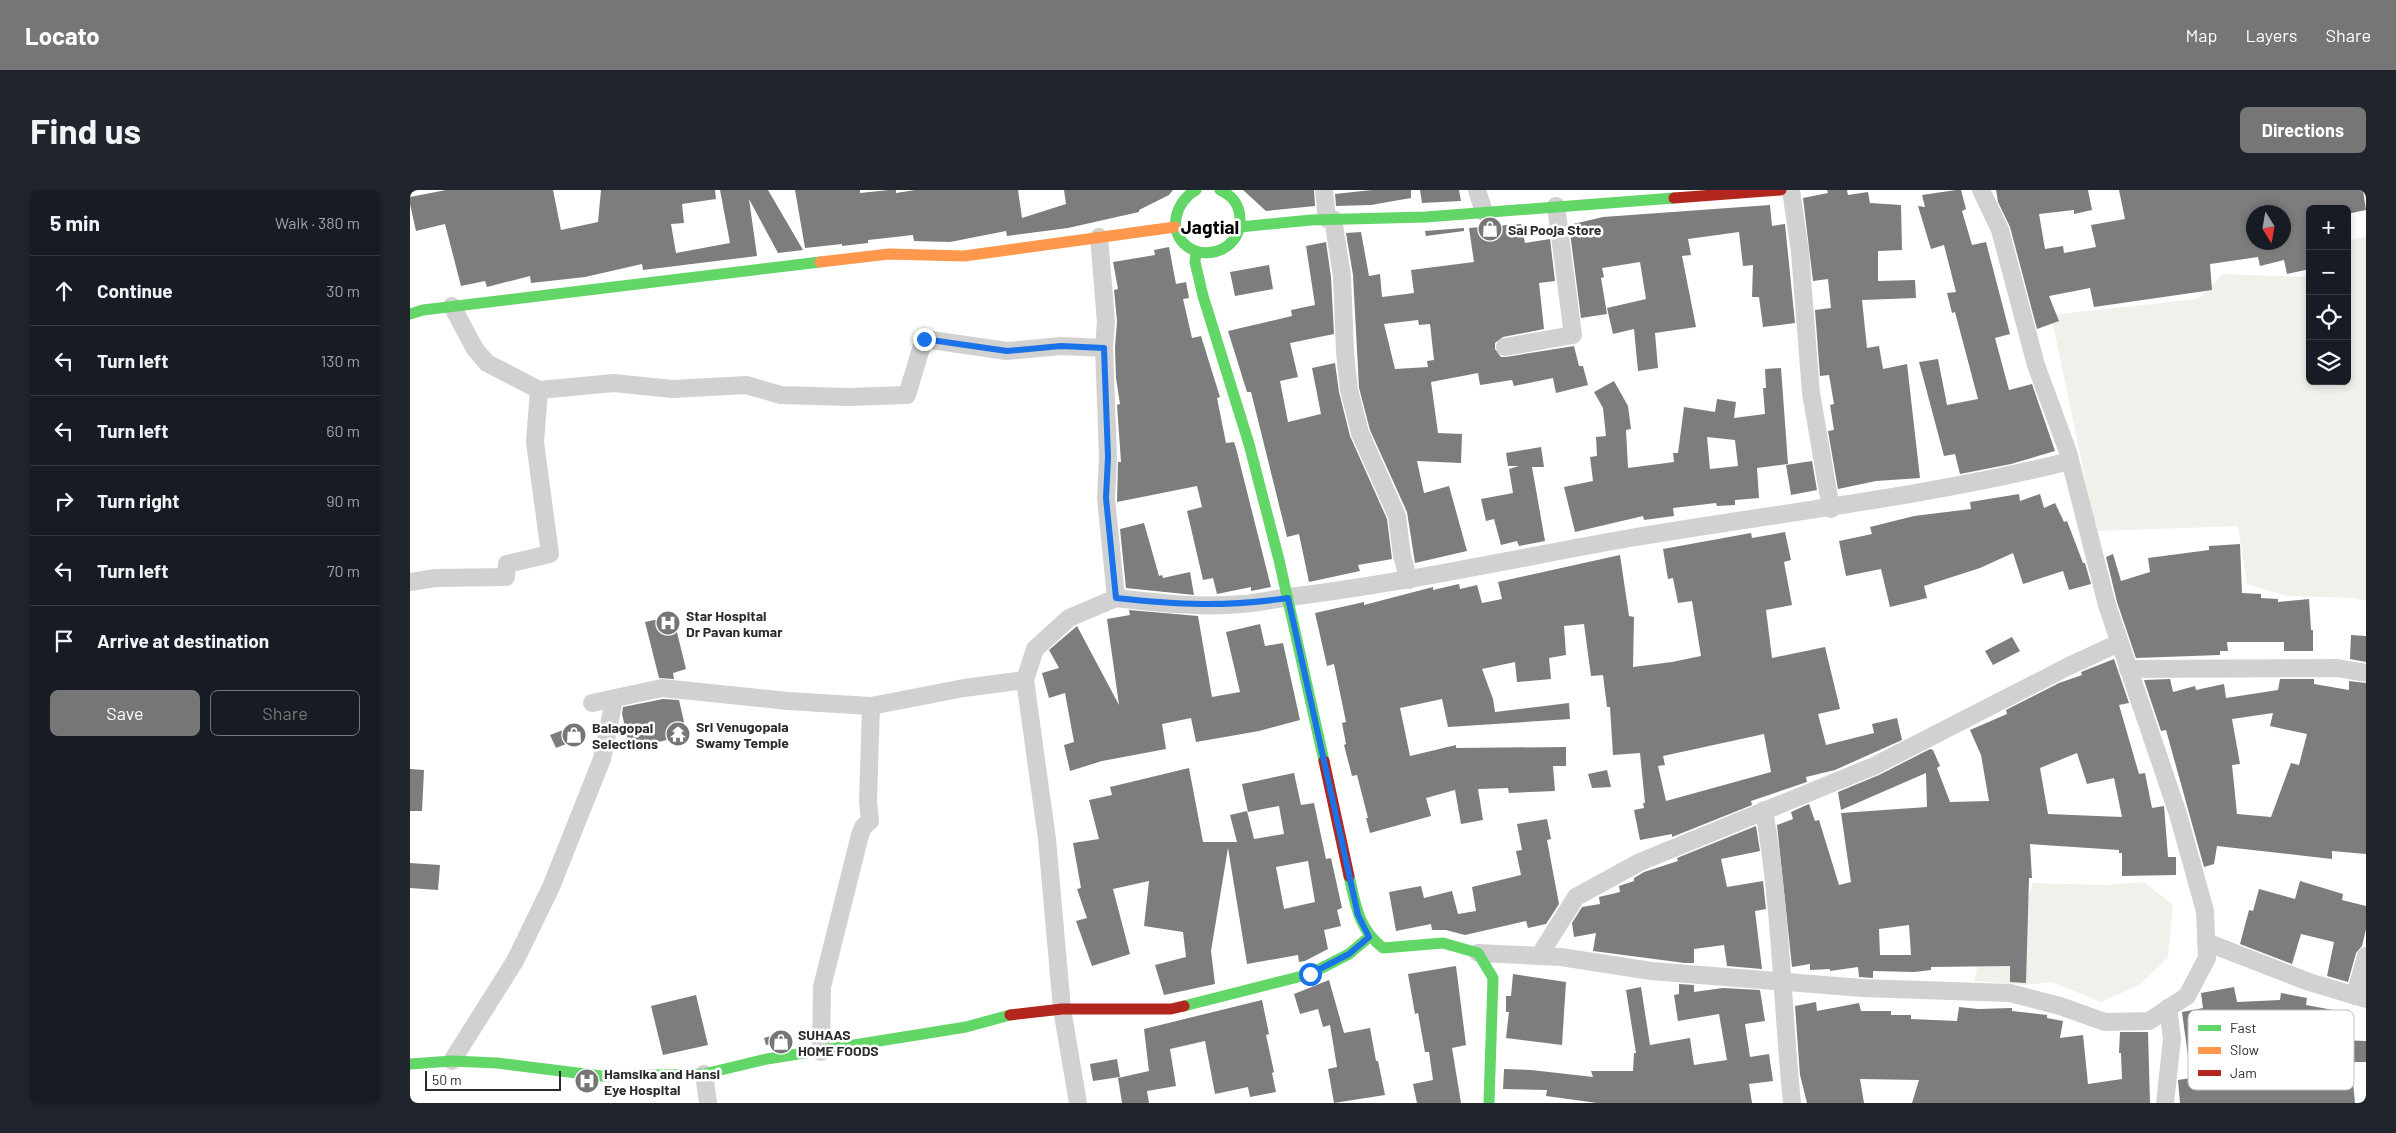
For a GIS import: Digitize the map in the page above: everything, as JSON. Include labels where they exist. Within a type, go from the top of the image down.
[{"type":"main road","points":[[1196,190],[1185,196],[1178,205],[1175,227],[1179,238],[1187,246],[1196,252],[1208,254],[1224,249],[1236,238],[1240,227],[1238,207],[1233,199],[1220,190]]},
{"type":"main road","points":[[1240,227],[1330,219],[1426,216],[1781,190]]},
{"type":"main road","points":[[410,314],[452,306],[889,254],[964,256],[1175,227]]},
{"type":"main road","points":[[1196,252],[1195,262],[1202,296],[1250,444],[1288,598],[1358,915],[1369,937],[1384,948],[1402,948],[1443,943],[1478,953],[1493,978],[1489,1103]]},
{"type":"main road","points":[[410,1064],[452,1061],[497,1062],[601,1076],[704,1074],[767,1059],[821,1052],[966,1027],[1008,1015],[1062,1008],[1171,1009],[1310,974],[1349,954],[1369,937]]},
{"type":"street","points":[[1324,190],[1342,276],[1345,352],[1349,390],[1360,433],[1396,516],[1408,580]]},
{"type":"street","points":[[1477,190],[1484,212]]},
{"type":"street","points":[[1791,190],[1800,252],[1811,393],[1830,509]]},
{"type":"street","points":[[1478,953],[1561,957],[1651,972],[1782,982],[1862,988],[2010,993],[2060,1006],[2105,1022],[2149,1021],[2187,996],[2207,958],[2206,911],[2178,814],[2107,605],[2070,461],[2036,365],[2000,230],[1981,190]]},
{"type":"street","points":[[1505,348],[1574,335],[1556,206]]},
{"type":"street","points":[[1100,237],[1106,322],[1104,348],[1108,457],[1106,498],[1116,598]]},
{"type":"street","points":[[452,306],[475,349],[487,363],[539,390],[614,383],[672,389],[746,385],[781,395],[848,398],[906,395],[924,339],[1007,351],[1061,346],[1104,348]]},
{"type":"street","points":[[410,582],[435,578],[506,577],[507,564],[550,554],[535,442],[539,390]]},
{"type":"street","points":[[1078,1103],[1062,1008],[1047,839],[1026,680],[1035,649],[1069,618],[1116,598],[1173,605],[1232,604],[1346,591],[1773,514],[1830,509],[2018,474],[2070,461]]},
{"type":"street","points":[[1539,956],[1576,897],[1640,862],[1874,766],[2071,664],[2119,643]]},
{"type":"street","points":[[2128,669],[2337,668],[2366,673]]},
{"type":"street","points":[[592,703],[614,700],[662,688],[788,701],[871,706],[964,688],[1026,680]]},
{"type":"street","points":[[452,1061],[515,962],[551,886],[602,759],[614,700]]},
{"type":"street","points":[[821,1052],[822,988],[860,835],[863,828],[870,821],[868,802],[871,706]]},
{"type":"street","points":[[1764,810],[1773,864],[1792,1103]]},
{"type":"street","points":[[2206,942],[2309,982],[2360,997],[2366,956]]},
{"type":"street","points":[[2166,1103],[2172,1039],[2168,1008]]},
{"type":"street","points":[[704,1074],[708,1103]]},
{"type":"shaded area","points":[[2366,236],[2366,601],[2353,598],[2287,596],[2247,584],[2238,526],[2096,531],[2051,315],[2198,299],[2223,274],[2306,277],[2306,385],[2351,385],[2351,240]]},
{"type":"shaded area","points":[[2144,882],[2173,905],[2168,957],[2139,985],[2101,1002],[2052,982],[2026,985],[1974,981],[1980,956],[2014,940],[2033,883],[2106,885]]},
{"type":"building","points":[[446,190],[553,190],[561,230],[598,222],[601,190],[715,190],[716,199],[682,204],[684,223],[671,224],[676,253],[730,243],[720,190],[768,190],[803,250],[778,253],[749,199],[757,256],[643,270],[642,264],[585,277],[531,283],[530,276],[487,287],[485,281],[461,286],[445,224],[416,231],[410,204],[410,197]]},
{"type":"building","points":[[795,190],[860,190],[860,193],[896,190],[896,193],[915,190],[1018,190],[1022,218],[1066,204],[1064,190],[1173,190],[1169,195],[1139,210],[1139,212],[1068,228],[1007,236],[1006,231],[950,242],[914,241],[913,235],[868,240],[868,243],[805,248]]},
{"type":"building","points":[[1243,190],[1314,190],[1315,206],[1266,211]]},
{"type":"building","points":[[1372,190],[1411,190],[1411,198],[1371,205],[1336,206],[1335,194]]},
{"type":"building","points":[[1420,190],[1459,190],[1461,201],[1422,203]]},
{"type":"building","points":[[1827,190],[1847,190],[1848,195],[1868,192],[1870,203],[1901,205],[1902,250],[1878,251],[1878,281],[1915,280],[1916,298],[1862,300],[1867,348],[1879,346],[1883,369],[1907,364],[1920,478],[1876,481],[1838,489],[1828,431],[1834,430],[1830,405],[1834,404],[1829,375],[1820,376],[1815,310],[1831,308],[1828,279],[1813,281],[1803,198],[1828,193]]},
{"type":"building","points":[[1961,190],[1966,209],[1962,211],[1972,245],[1986,242],[2010,334],[1995,338],[2009,390],[2032,384],[2055,451],[2011,464],[1960,474],[1955,454],[1944,456],[1919,362],[1938,359],[1947,405],[1978,399],[1955,312],[1952,313],[1947,293],[1956,292],[1944,245],[1931,249],[1918,206],[1925,207],[1922,195]]},
{"type":"building","points":[[1996,190],[2088,190],[2092,210],[2074,214],[2074,210],[2039,214],[2045,249],[2063,246],[2064,253],[2096,247],[2091,225],[2125,219],[2119,190],[2363,190],[2366,210],[2351,213],[2351,205],[2306,205],[2306,270],[2287,274],[2284,260],[2260,266],[2258,257],[2210,264],[2212,290],[2094,307],[2090,288],[2049,296],[2059,321],[2037,329],[2010,227],[1998,202]]},
{"type":"building","points":[[1770,205],[1772,226],[1785,224],[1795,323],[1763,327],[1759,297],[1752,297],[1753,265],[1743,266],[1739,232],[1688,239],[1691,255],[1682,256],[1696,327],[1655,333],[1658,368],[1638,371],[1634,329],[1613,334],[1607,308],[1646,299],[1640,262],[1602,268],[1604,277],[1601,278],[1607,314],[1581,318],[1569,225],[1603,217]]},
{"type":"building","points":[[1521,224],[1525,243],[1550,239],[1555,281],[1539,283],[1544,329],[1503,337],[1495,343],[1495,349],[1501,357],[1506,357],[1574,346],[1579,366],[1583,366],[1588,385],[1556,393],[1553,378],[1514,386],[1512,380],[1480,385],[1478,373],[1431,382],[1438,433],[1462,434],[1461,463],[1417,461],[1424,493],[1449,486],[1467,551],[1415,563],[1407,512],[1370,430],[1359,388],[1353,275],[1346,233],[1361,232],[1369,276],[1380,274],[1382,297],[1414,293],[1411,270],[1474,262],[1469,228]],"holes":[[[1418,320],[1419,325],[1430,324],[1434,360],[1427,361],[1428,367],[1395,369],[1384,324]]]},
{"type":"building","points":[[1464,228],[1464,231],[1426,236],[1425,231]]},
{"type":"building","points":[[1326,242],[1331,277],[1334,334],[1290,343],[1298,377],[1280,381],[1288,422],[1321,414],[1312,368],[1335,363],[1339,392],[1350,436],[1387,519],[1392,559],[1358,565],[1360,571],[1309,582],[1299,534],[1287,537],[1251,392],[1247,392],[1228,331],[1292,316],[1291,310],[1315,305],[1306,246]]},
{"type":"building","points":[[1169,247],[1176,284],[1186,282],[1189,298],[1183,299],[1192,338],[1201,336],[1220,397],[1217,398],[1226,443],[1234,442],[1236,448],[1271,587],[1251,591],[1251,587],[1217,594],[1213,578],[1203,580],[1187,511],[1202,507],[1197,486],[1117,502],[1118,462],[1121,462],[1117,405],[1120,404],[1116,378],[1115,348],[1117,321],[1114,290],[1118,289],[1113,262],[1155,255],[1154,250]]},
{"type":"building","points":[[1269,265],[1273,289],[1235,296],[1230,272]]},
{"type":"building","points":[[1781,368],[1788,464],[1757,468],[1759,498],[1735,500],[1735,505],[1717,506],[1716,503],[1673,508],[1674,516],[1644,520],[1643,516],[1575,532],[1564,487],[1593,481],[1590,457],[1597,456],[1596,437],[1606,436],[1603,408],[1594,392],[1614,381],[1628,406],[1631,429],[1626,430],[1628,468],[1674,462],[1673,453],[1678,453],[1684,407],[1715,412],[1717,399],[1736,402],[1734,418],[1765,414],[1763,388],[1766,388],[1765,369]],"holes":[[[1707,437],[1735,440],[1738,466],[1710,469]]]},
{"type":"building","points":[[1541,447],[1544,467],[1532,467],[1545,541],[1519,546],[1517,541],[1501,545],[1494,519],[1486,521],[1481,499],[1513,493],[1509,469],[1519,466],[1508,466],[1506,453]]},
{"type":"building","points":[[1812,461],[1817,490],[1791,495],[1786,465]]},
{"type":"building","points":[[2019,494],[2020,501],[2040,494],[2044,508],[2055,503],[2064,522],[2067,521],[2083,563],[2085,563],[2091,584],[2069,590],[2063,571],[2023,584],[2013,553],[1980,568],[1924,586],[1927,598],[1890,607],[1881,569],[1846,576],[1839,541],[1872,534],[1870,527],[1914,516],[1971,509],[1970,502]]},
{"type":"building","points":[[1144,523],[1159,576],[1162,575],[1163,578],[1190,572],[1194,595],[1126,588],[1120,529]]},
{"type":"building","points":[[1785,532],[1791,560],[1784,562],[1792,605],[1766,610],[1772,658],[1825,647],[1840,709],[1818,714],[1826,745],[1874,733],[1872,724],[1897,718],[1902,740],[1835,770],[1806,777],[1807,782],[1751,801],[1752,805],[1672,837],[1672,834],[1640,840],[1634,810],[1644,808],[1643,803],[1645,803],[1640,753],[1613,755],[1610,707],[1607,707],[1603,675],[1591,676],[1584,624],[1564,626],[1566,655],[1549,658],[1551,679],[1517,682],[1515,662],[1482,669],[1493,699],[1495,712],[1569,703],[1570,719],[1448,727],[1442,699],[1400,708],[1410,756],[1456,745],[1456,748],[1566,747],[1566,766],[1553,766],[1555,791],[1509,793],[1508,788],[1478,789],[1483,820],[1461,824],[1455,790],[1426,798],[1431,816],[1370,833],[1357,775],[1352,776],[1344,745],[1346,744],[1342,723],[1346,722],[1334,664],[1327,666],[1315,613],[1364,602],[1364,605],[1433,587],[1433,590],[1459,584],[1460,589],[1477,585],[1482,603],[1502,599],[1498,582],[1620,555],[1629,616],[1634,617],[1633,667],[1672,662],[1701,656],[1692,601],[1678,603],[1673,578],[1668,579],[1663,549],[1751,533],[1752,538]],"holes":[[[1764,734],[1771,772],[1666,801],[1658,766],[1665,765],[1663,756]]]},
{"type":"building","points":[[2240,544],[2242,593],[2261,594],[2261,598],[2278,599],[2278,602],[2309,599],[2311,630],[2313,630],[2313,651],[2284,651],[2284,642],[2227,642],[2228,651],[2220,651],[2220,655],[2136,658],[2117,602],[2106,557],[2113,554],[2121,581],[2150,572],[2148,558],[2209,550],[2209,546]]},
{"type":"building","points":[[1129,610],[1198,616],[1212,697],[1240,692],[1226,632],[1260,624],[1265,646],[1283,643],[1300,720],[1259,731],[1196,742],[1191,718],[1162,724],[1166,749],[1102,761],[1070,771],[1064,745],[1074,742],[1065,693],[1049,698],[1042,673],[1059,668],[1049,650],[1077,626],[1119,705],[1107,619],[1130,615]]},
{"type":"building","points":[[673,616],[686,669],[673,673],[674,679],[659,678],[645,622]]},
{"type":"building","points":[[2351,635],[2366,636],[2366,662],[2350,659]]},
{"type":"building","points":[[2012,637],[2020,651],[1993,665],[1985,651]]},
{"type":"building","points":[[2114,659],[2129,703],[2119,705],[2139,774],[2145,773],[2152,808],[2164,806],[2168,857],[2176,857],[2176,875],[2122,876],[2122,853],[2119,853],[2119,850],[2030,844],[2032,878],[2029,878],[2026,983],[2010,982],[2010,966],[1931,967],[1931,970],[1914,972],[1873,971],[1873,978],[1859,977],[1858,967],[1830,971],[1830,969],[1810,970],[1810,964],[1792,967],[1777,825],[1793,819],[1791,812],[1809,804],[1815,821],[1819,820],[1839,885],[1851,882],[1841,813],[1927,807],[1926,773],[1841,810],[1838,792],[1879,775],[1930,749],[1933,750],[1940,766],[1937,768],[1950,802],[1989,801],[1981,755],[1970,730],[2007,714],[2006,710],[2059,683],[2082,675],[2081,672]],"holes":[[[2077,753],[2087,784],[2114,778],[2122,817],[2048,814],[2040,768]],[[1909,925],[1911,955],[1880,955],[1879,929]]]},
{"type":"building","points":[[2170,679],[2173,692],[2195,686],[2196,690],[2224,684],[2226,698],[2278,690],[2280,679],[2314,679],[2314,684],[2349,690],[2349,681],[2366,683],[2366,854],[2332,851],[2332,859],[2217,846],[2214,864],[2204,867],[2166,730],[2161,731],[2144,680]],"holes":[[[2273,713],[2270,726],[2307,734],[2299,765],[2291,763],[2271,817],[2237,814],[2232,765],[2240,764],[2232,719]]]},
{"type":"building","points":[[663,699],[679,700],[687,735],[630,749],[622,714],[623,707]]},
{"type":"building","points":[[576,725],[581,738],[556,748],[550,735]]},
{"type":"building","points":[[1189,768],[1203,842],[1237,842],[1230,815],[1247,811],[1254,839],[1284,834],[1279,806],[1248,812],[1242,784],[1294,773],[1301,805],[1314,803],[1326,859],[1331,858],[1342,908],[1337,910],[1341,926],[1324,930],[1328,949],[1305,961],[1299,962],[1298,955],[1247,964],[1228,848],[1211,951],[1215,984],[1164,995],[1155,965],[1186,957],[1183,932],[1144,926],[1149,881],[1113,889],[1130,954],[1092,966],[1076,921],[1087,918],[1077,889],[1081,888],[1073,843],[1099,839],[1089,800],[1112,795],[1110,787]],"holes":[[[1308,861],[1315,902],[1284,909],[1276,867]]]},
{"type":"building","points":[[410,769],[424,770],[422,811],[410,811]]},
{"type":"building","points":[[1607,770],[1611,787],[1592,788],[1588,774]]},
{"type":"building","points":[[1547,819],[1551,839],[1547,840],[1559,904],[1546,924],[1528,928],[1526,921],[1465,935],[1446,930],[1432,930],[1431,924],[1396,931],[1389,892],[1421,886],[1424,898],[1452,891],[1458,914],[1476,911],[1472,887],[1521,875],[1516,851],[1522,850],[1517,824]]},
{"type":"building","points":[[1756,826],[1760,851],[1721,859],[1727,887],[1763,881],[1766,909],[1755,911],[1762,969],[1727,966],[1724,945],[1694,949],[1694,963],[1685,963],[1593,951],[1596,933],[1574,937],[1572,923],[1582,907],[1600,904],[1599,897],[1620,892],[1619,886],[1634,881],[1634,878],[1644,872],[1678,861],[1677,858]]},
{"type":"building","points":[[410,863],[440,865],[438,890],[410,888]]},
{"type":"building","points":[[2300,881],[2343,894],[2342,900],[2366,906],[2366,929],[2362,946],[2356,953],[2348,982],[2327,976],[2334,942],[2301,934],[2292,964],[2240,944],[2249,910],[2253,911],[2259,889],[2295,899]]},
{"type":"building","points":[[1456,966],[1466,1045],[1452,1048],[1461,1103],[1417,1103],[1413,1084],[1433,1080],[1429,1052],[1425,1052],[1418,1013],[1415,1014],[1408,974]]},
{"type":"building","points":[[1513,974],[1566,982],[1562,1045],[1506,1038],[1509,1012],[1506,1012],[1506,996],[1511,996]]},
{"type":"building","points":[[1329,980],[1344,1033],[1370,1028],[1385,1095],[1334,1103],[1328,1069],[1337,1067],[1330,1025],[1323,1027],[1318,1009],[1300,1014],[1294,994]]},
{"type":"building","points":[[1679,984],[1694,985],[1694,992],[1723,988],[1760,990],[1765,1021],[1745,1024],[1750,1057],[1769,1054],[1773,1081],[1749,1084],[1752,1103],[1597,1103],[1546,1096],[1547,1090],[1503,1089],[1504,1069],[1593,1077],[1591,1071],[1633,1071],[1634,1053],[1636,1053],[1626,990],[1641,987],[1650,1045],[1690,1038],[1694,1065],[1727,1060],[1719,1014],[1678,1021],[1674,995],[1679,994]]},
{"type":"building","points":[[2234,987],[2237,1002],[2280,1000],[2281,993],[2307,998],[2306,1005],[2333,1010],[2192,1010],[2203,1008],[2201,993]]},
{"type":"building","points":[[696,995],[708,1045],[663,1055],[651,1006]]},
{"type":"building","points":[[1262,1000],[1269,1034],[1266,1035],[1276,1092],[1250,1097],[1248,1087],[1215,1094],[1205,1041],[1170,1049],[1176,1086],[1147,1091],[1149,1103],[1122,1103],[1118,1078],[1149,1071],[1144,1029]]},
{"type":"building","points":[[1816,1002],[1817,1011],[1859,1003],[1861,1011],[1891,1011],[1891,1015],[1911,1015],[1911,1019],[1957,1021],[1959,1007],[1978,1009],[2012,1008],[2012,1011],[2047,1015],[2047,1018],[2063,1021],[2060,1038],[2083,1035],[2088,1084],[2122,1079],[2121,1053],[2119,1053],[2120,1032],[2148,1032],[2150,1103],[1912,1103],[1919,1080],[1860,1079],[1864,1103],[1807,1103],[1800,1075],[1795,1006]]},
{"type":"building","points":[[2188,1011],[2188,1056],[2182,1012]]},
{"type":"building","points":[[785,1032],[787,1042],[766,1045],[764,1038]]},
{"type":"building","points":[[2354,1041],[2366,1041],[2366,1062],[2354,1062]]},
{"type":"building","points":[[1117,1059],[1120,1077],[1093,1081],[1090,1064]]},
{"type":"building","points":[[2188,1078],[2188,1090],[2354,1090],[2355,1103],[2180,1103],[2178,1080]]},
{"type":"traffic: fast","points":[[1196,190],[1183,201],[1179,209],[1176,217],[1177,233],[1188,247],[1206,253],[1223,249],[1230,244],[1239,229],[1240,215],[1237,205],[1229,195],[1220,190]]},
{"type":"traffic: fast","points":[[1240,227],[1311,220],[1426,217],[1674,198]]},
{"type":"traffic: fast","points":[[1196,252],[1195,262],[1203,296],[1249,444],[1279,560],[1324,761]]},
{"type":"traffic: fast","points":[[410,314],[423,310],[820,262]]},
{"type":"traffic: fast","points":[[1349,876],[1359,916],[1368,933],[1383,948],[1443,943],[1478,953],[1493,978],[1489,1103]]},
{"type":"traffic: fast","points":[[1184,1006],[1310,974],[1349,954],[1369,937]]},
{"type":"traffic: fast","points":[[410,1064],[452,1061],[497,1063],[601,1076],[704,1074],[767,1059],[966,1027],[1010,1015]]},
{"type":"traffic: slow","points":[[820,262],[889,254],[964,256],[1175,227]]},
{"type":"traffic: jam","points":[[1674,198],[1781,190]]},
{"type":"traffic: jam","points":[[1324,761],[1349,876]]},
{"type":"traffic: jam","points":[[1010,1015],[1062,1009],[1171,1009],[1184,1006]]},
{"type":"place","name":"Sai Pooja Store","points":[[1490,229]]},
{"type":"place","name":"Star Hospital Dr Pavan kumar","points":[[668,623]]},
{"type":"place","name":"Sri Venugopala Swamy Temple","points":[[678,734]]},
{"type":"place","name":"Balagopal Selections","points":[[574,735]]},
{"type":"place","name":"SUHAAS HOME FOODS","points":[[781,1042]]},
{"type":"place","name":"Hamsika and Hansi Eye Hospital","points":[[587,1081]]},
{"type":"district","name":"Jagtial","points":[[1210,226]]},
{"type":"route","points":[[924,339],[1007,351],[1061,346],[1104,348],[1108,457],[1106,498],[1108,538],[1116,598],[1173,605],[1242,604],[1288,598],[1358,915],[1369,937],[1349,954],[1310,974]]}]
